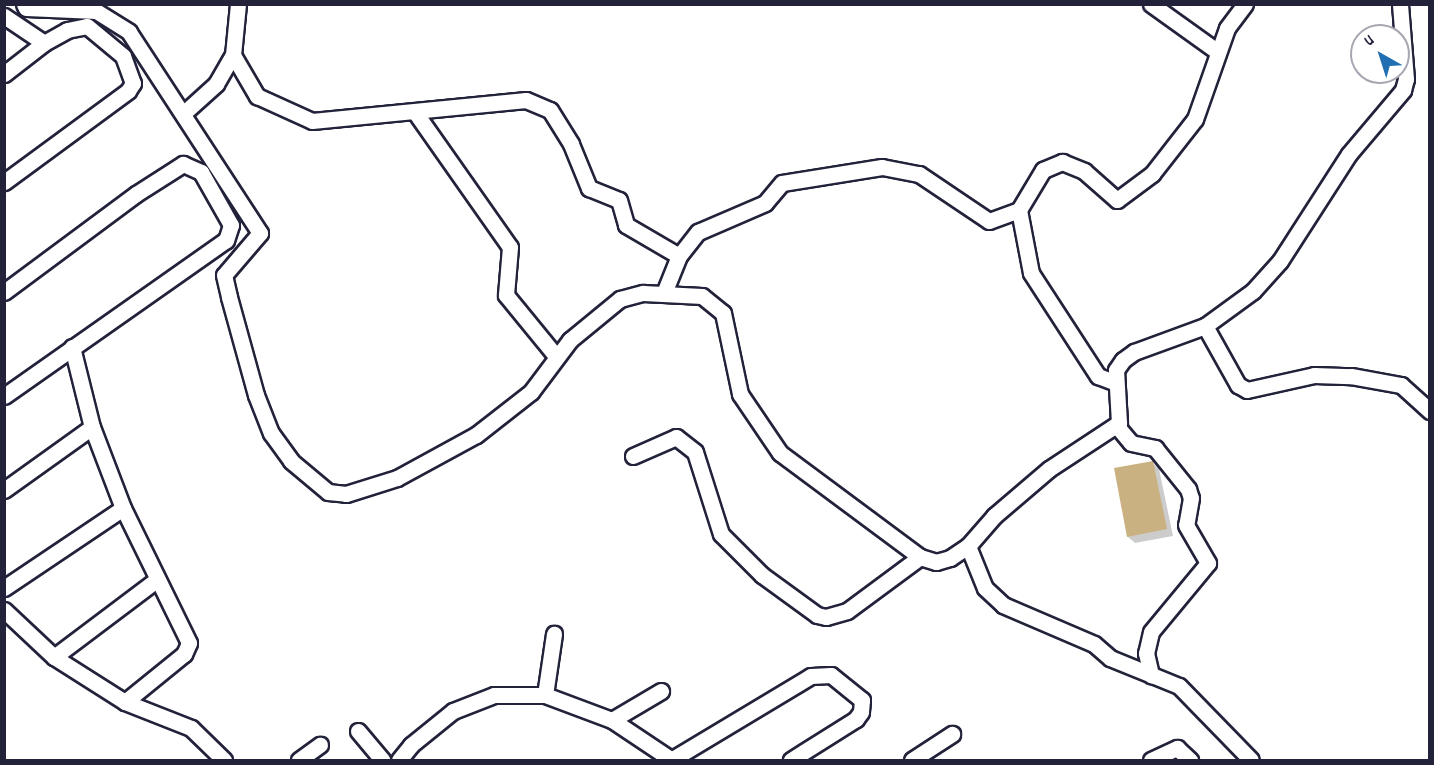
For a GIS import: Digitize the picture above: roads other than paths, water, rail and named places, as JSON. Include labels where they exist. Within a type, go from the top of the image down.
[{"type":"street","points":[[24,4],[26,8],[96,11],[129,32],[185,112],[260,232],[224,275],[262,411],[291,461],[328,492],[346,494],[381,483],[453,449],[531,392],[556,356],[620,299],[664,293],[702,296],[716,304],[728,325],[740,394],[780,453],[920,557],[936,562],[950,558],[968,546],[994,516],[1049,470],[1116,425],[1120,413],[1116,383],[1120,363],[1134,352],[1205,326],[1266,277],[1348,154],[1397,101],[1406,79],[1400,4]]},
{"type":"street","points":[[185,112],[216,84],[233,55],[238,4]]},
{"type":"street","points":[[1151,4],[1218,51]]},
{"type":"street","points":[[664,293],[679,256],[698,232],[765,203],[782,183],[882,167],[919,174],[989,221],[1019,210],[1043,170],[1062,162],[1084,171],[1118,200],[1152,174],[1195,119],[1227,28],[1245,4]]},
{"type":"street","points":[[4,16],[44,43]]},
{"type":"street","points":[[4,74],[44,43],[68,30],[94,28],[123,56],[133,83],[128,91],[4,182]]},
{"type":"street","points":[[233,55],[257,96],[312,121],[526,100],[550,110],[571,144],[589,188],[619,200],[626,225],[679,256]]},
{"type":"street","points":[[414,112],[510,247],[506,295],[556,356]]},
{"type":"street","points":[[4,292],[171,169],[183,164],[196,168],[231,225],[229,237],[4,396]]},
{"type":"street","points":[[1019,210],[1031,273],[1098,376],[1116,383]]},
{"type":"street","points":[[1205,326],[1238,385],[1247,390],[1314,375],[1351,376],[1401,384],[1430,411]]},
{"type":"street","points":[[72,346],[92,427],[123,508],[189,646],[125,702]]},
{"type":"street","points":[[1116,425],[1131,443],[1151,446],[1164,455],[1188,489],[1191,498],[1186,525],[1208,563],[1151,632],[1146,653],[1151,675]]},
{"type":"street","points":[[4,490],[92,427]]},
{"type":"street","points":[[633,456],[676,436],[695,452],[720,534],[762,576],[817,615],[826,617],[847,611],[920,557]]},
{"type":"street","points":[[4,588],[123,508]]},
{"type":"street","points":[[968,546],[985,588],[1003,605],[1094,644],[1110,658],[1179,686],[1251,760]]},
{"type":"street","points":[[54,657],[156,580]]},
{"type":"street","points":[[4,610],[54,657],[125,702],[191,728],[224,760]]},
{"type":"street","points":[[545,695],[554,634]]},
{"type":"street","points":[[399,760],[411,745],[453,711],[494,695],[545,695],[612,720],[671,760],[811,676],[831,675],[862,700],[861,712],[856,719],[791,760]]},
{"type":"street","points":[[612,720],[661,691]]},
{"type":"street","points":[[358,731],[382,760]]},
{"type":"street","points":[[912,760],[952,734]]},
{"type":"street","points":[[299,760],[320,745]]},
{"type":"street","points":[[1151,760],[1177,748],[1190,760]]}]
